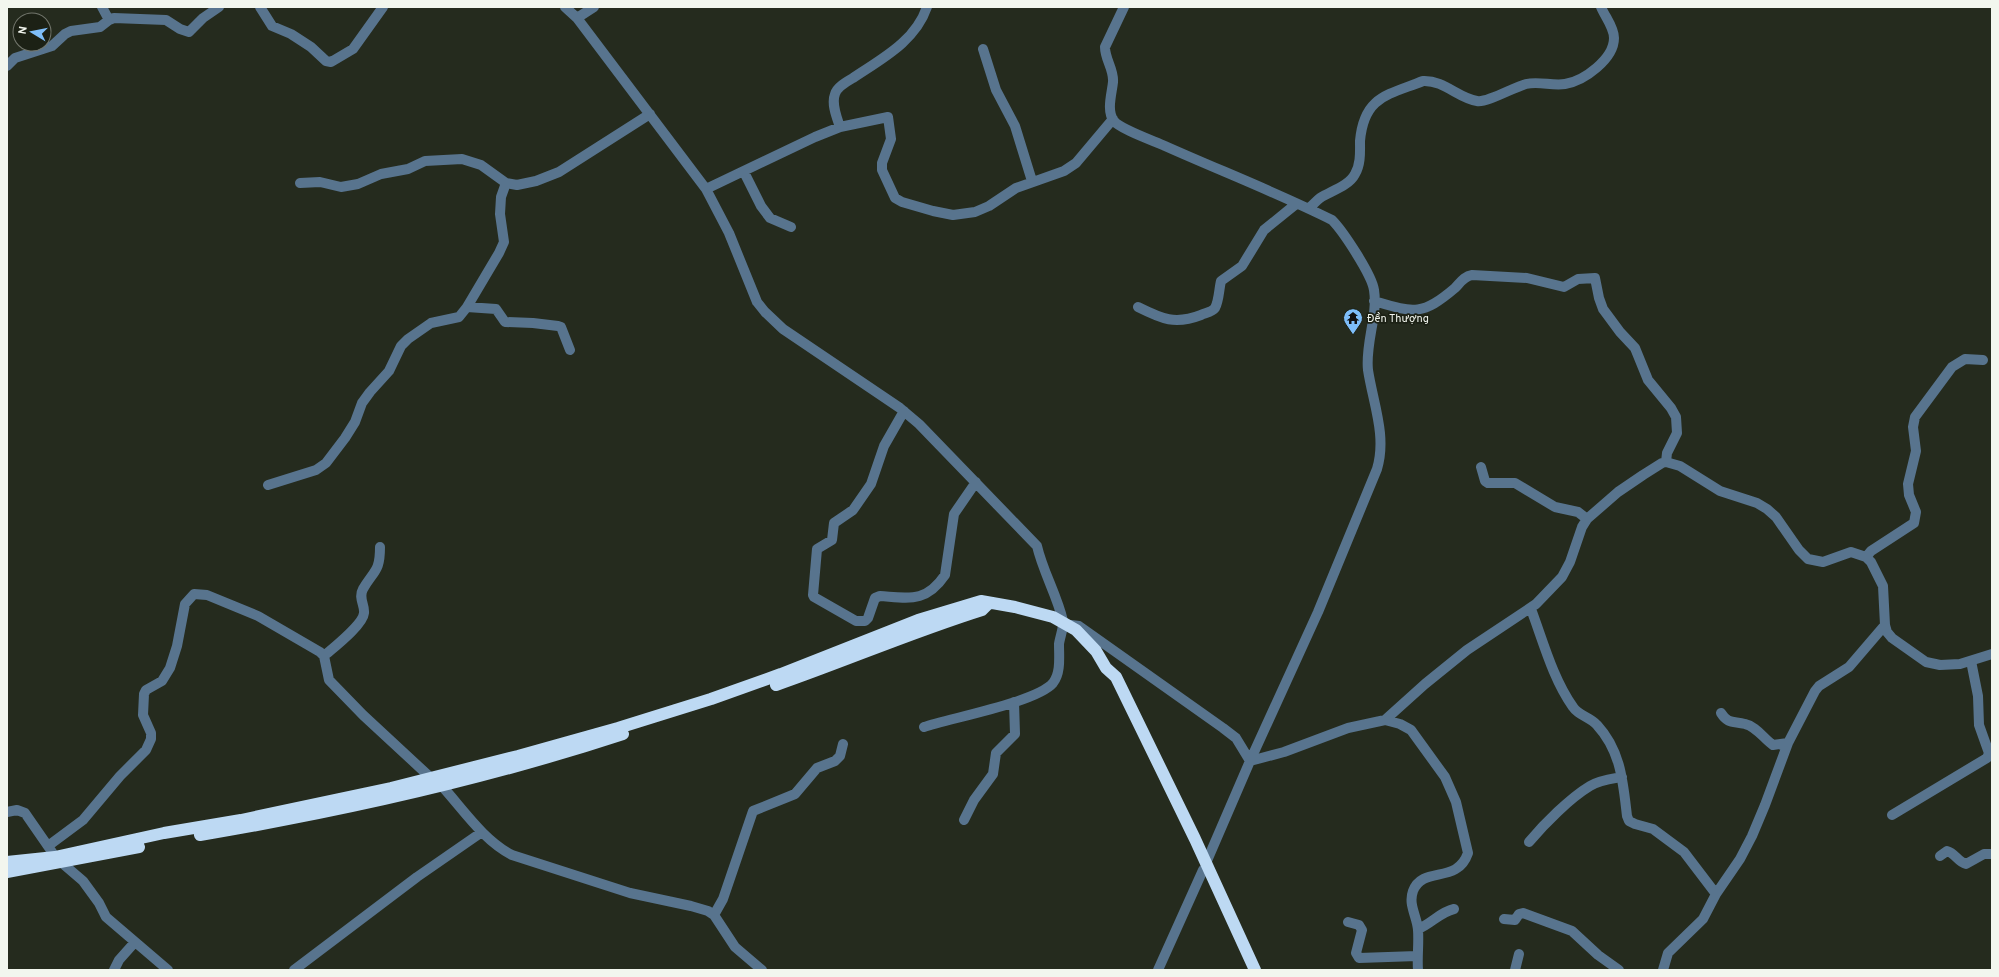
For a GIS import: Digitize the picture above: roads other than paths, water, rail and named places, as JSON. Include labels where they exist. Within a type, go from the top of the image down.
[{"type":"highway","points":[[7,872],[58,860],[374,802],[436,782],[608,740],[747,695],[846,660],[917,631],[982,610],[989,603],[1014,607],[1053,617],[1076,630],[1096,651],[1106,668],[1109,681],[1128,713],[1205,866],[1250,967]]},
{"type":"highway","points":[[7,862],[58,860]]},
{"type":"street","points":[[102,7],[109,20]]},
{"type":"street","points":[[7,66],[15,58],[52,46],[65,34],[72,31],[100,26],[114,18],[166,20],[180,29],[189,32],[193,31],[203,18],[218,7]]},
{"type":"street","points":[[260,7],[272,26],[291,34],[311,47],[326,61],[331,62],[353,49],[383,7]]},
{"type":"street","points":[[565,7],[578,18],[706,189],[729,233],[758,302],[765,312],[783,329],[904,411],[919,424],[1037,546],[1041,563],[1063,623],[1060,637],[1057,675],[1053,682],[1046,689],[1014,702],[924,727]]},
{"type":"street","points":[[578,18],[594,7]]},
{"type":"street","points":[[840,127],[833,98],[835,92],[885,58],[912,35],[918,27],[927,7]]},
{"type":"street","points":[[1124,7],[1105,47],[1105,54],[1113,72],[1110,102],[1112,119],[1117,124],[1150,140],[1296,204],[1309,208],[1332,220],[1340,227],[1369,275],[1374,289],[1374,301],[1368,369],[1375,400],[1381,441],[1381,454],[1379,462],[1318,612],[1250,761],[1158,970]]},
{"type":"street","points":[[1309,208],[1319,199],[1349,181],[1355,175],[1358,166],[1362,124],[1374,104],[1383,97],[1430,80],[1479,102],[1528,84],[1565,84],[1573,82],[1586,75],[1603,61],[1612,46],[1614,38],[1612,28],[1601,7]]},
{"type":"street","points":[[983,49],[996,90],[1015,126],[1032,181]]},
{"type":"street","points":[[300,183],[320,182],[341,187],[358,184],[381,174],[408,169],[425,162],[462,159],[481,165],[506,183],[517,185],[536,181],[559,172],[650,114]]},
{"type":"street","points":[[706,189],[744,172],[781,152],[840,127],[888,117],[891,139],[882,163],[882,170],[895,198],[902,202],[953,215],[975,212],[989,206],[1016,188],[1032,181],[1051,177],[1076,163],[1112,119]]},
{"type":"street","points":[[744,172],[761,206],[770,218],[791,228]]},
{"type":"street","points":[[268,486],[316,470],[326,463],[348,433],[366,398],[389,371],[401,346],[408,339],[431,323],[459,317],[499,253],[504,242],[500,214],[501,197],[506,183]]},
{"type":"street","points":[[1138,308],[1162,319],[1177,321],[1189,319],[1213,310],[1216,307],[1221,280],[1242,266],[1264,230],[1296,204]]},
{"type":"street","points":[[1374,301],[1402,310],[1419,311],[1436,302],[1465,278],[1472,275],[1527,278],[1564,286],[1578,279],[1595,278],[1600,303],[1620,332],[1635,348],[1648,380],[1676,416],[1677,433],[1667,453],[1666,462]]},
{"type":"street","points":[[466,307],[496,309],[505,322],[558,326],[561,328],[570,350]]},
{"type":"street","points":[[1866,557],[1871,551],[1914,523],[1917,517],[1908,484],[1916,451],[1913,427],[1918,412],[1952,367],[1965,360],[1983,360]]},
{"type":"street","points":[[904,411],[884,446],[871,484],[853,510],[834,523],[832,540],[817,549],[814,597],[856,621],[861,621],[868,618],[876,598],[880,596],[914,598],[924,594],[941,581],[945,575],[954,514],[976,482]]},
{"type":"street","points":[[1385,720],[1466,650],[1491,632],[1531,609],[1562,577],[1570,562],[1582,527],[1588,519],[1618,492],[1649,471],[1666,462],[1680,466],[1720,491],[1756,503],[1767,509],[1776,517],[1799,550],[1808,559],[1823,562],[1851,552],[1866,557],[1871,562],[1882,586],[1885,625],[1887,632],[1892,638],[1926,662],[1940,665],[1971,661],[1992,654]]},
{"type":"street","points":[[1481,467],[1485,482],[1515,483],[1556,507],[1578,512],[1588,519]]},
{"type":"street","points":[[324,656],[361,622],[364,613],[361,599],[362,591],[379,565],[380,548]]},
{"type":"street","points":[[48,846],[83,820],[120,776],[146,750],[150,739],[150,733],[143,715],[144,694],[146,690],[162,681],[170,668],[177,646],[185,604],[194,594],[206,595],[258,616],[324,656],[329,680],[436,782],[482,832],[502,850],[512,855],[630,893],[691,906],[714,915],[735,947],[762,970]]},
{"type":"street","points":[[1531,609],[1562,691],[1573,709],[1594,722],[1608,737],[1617,756],[1629,821],[1653,829],[1684,852],[1716,894]]},
{"type":"street","points":[[1063,623],[1079,626],[1223,728],[1236,738],[1250,761]]},
{"type":"street","points":[[1663,970],[1668,953],[1703,919],[1716,894],[1740,859],[1752,836],[1788,743],[1814,691],[1852,664],[1885,625]]},
{"type":"street","points":[[1892,815],[1987,758],[1989,753],[1979,725],[1978,696],[1971,661]]},
{"type":"street","points":[[964,820],[974,800],[993,774],[996,753],[1015,734],[1014,702]]},
{"type":"street","points":[[1721,713],[1727,721],[1734,724],[1746,724],[1753,727],[1773,745],[1788,743]]},
{"type":"street","points":[[1250,761],[1284,752],[1348,728],[1385,720],[1400,724],[1411,730],[1444,777],[1456,802],[1468,853],[1466,860],[1454,871],[1424,878],[1418,883],[1414,890],[1412,904],[1418,929],[1418,970]]},
{"type":"street","points":[[714,915],[728,885],[753,811],[795,794],[817,768],[835,761],[840,756],[843,744]]},
{"type":"street","points":[[1529,842],[1544,824],[1590,786],[1601,781],[1622,777]]},
{"type":"street","points":[[7,812],[17,810],[25,813],[58,860],[83,881],[99,903],[106,917],[168,970]]},
{"type":"street","points":[[294,970],[417,877],[482,832]]},
{"type":"street","points":[[1940,856],[1947,851],[1961,863],[1966,864],[1984,854],[1992,854]]},
{"type":"street","points":[[1418,929],[1429,924],[1448,910],[1454,909]]},
{"type":"street","points":[[1504,919],[1515,920],[1519,914],[1523,913],[1572,930],[1606,962],[1619,970]]},
{"type":"street","points":[[1348,922],[1358,926],[1362,930],[1356,953],[1359,958],[1417,956]]},
{"type":"street","points":[[114,970],[118,960],[135,942]]},
{"type":"street","points":[[1515,970],[1519,954]]},
{"type":"place","name":"Đền Thượng","points":[[1353,335]]}]
